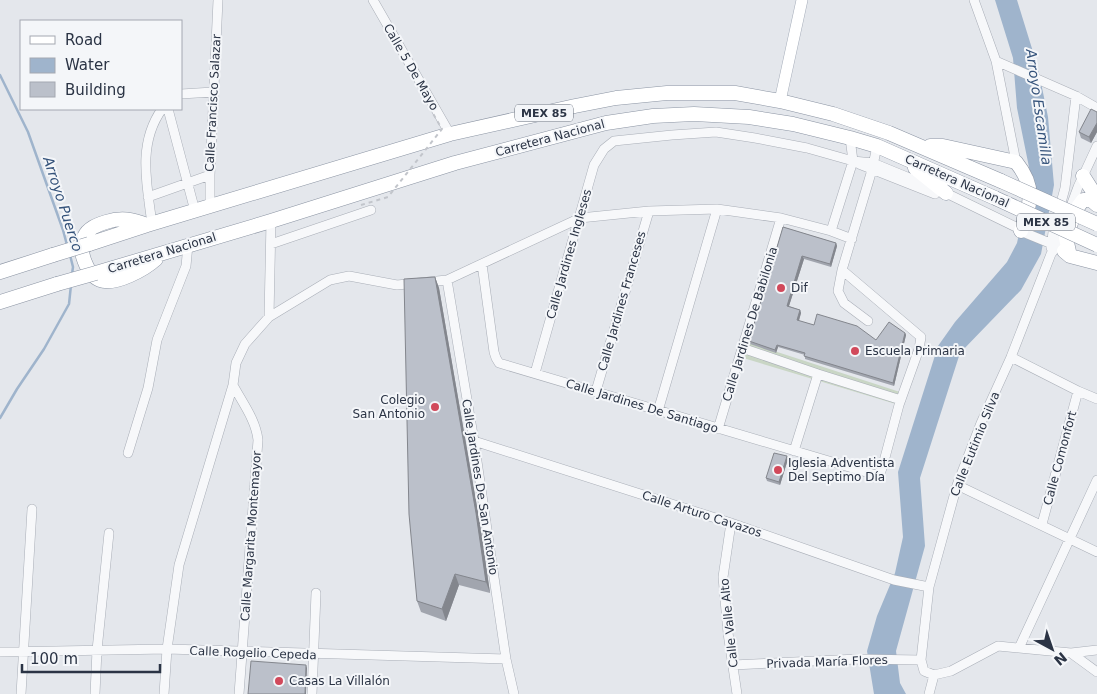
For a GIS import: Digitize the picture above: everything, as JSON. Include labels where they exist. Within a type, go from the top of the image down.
[{"type":"highway","name":"Carretera Nacional","points":[[0,272],[149,224],[450,134],[616,98],[666,93],[735,93],[780,101],[833,114],[922,146],[1097,224]]},
{"type":"highway","name":"Carretera Nacional","points":[[0,302],[271,221],[455,163],[606,123],[653,116],[694,114],[749,117],[793,124],[850,138],[896,154],[1097,245]]},
{"type":"highway","name":"MEX 85","points":[[922,146],[943,146],[1016,162],[1027,180],[1030,196],[1030,206],[1024,231]]},
{"type":"highway","name":"MEX 85","points":[[896,154],[946,193]]},
{"type":"highway","points":[[1083,176],[1097,198]]},
{"type":"highway","name":"MEX 85","points":[[1070,256],[1066,238],[1075,210],[1083,200],[1091,200],[1097,204]]},
{"type":"highway","name":"MEX 85","points":[[149,224],[125,218],[95,226],[87,231],[82,239],[82,250],[88,270],[102,282],[115,280],[135,273],[149,265],[162,253]]},
{"type":"highway","name":"MEX 85","points":[[1052,246],[1070,256],[1097,263]]},
{"type":"main road","points":[[780,101],[802,0]]},
{"type":"street","name":"Calle Francisco Salazar","points":[[210,206],[218,0]]},
{"type":"street","name":"Calle 5 De Mayo","points":[[373,0],[450,134]]},
{"type":"street","points":[[974,0],[996,61],[1016,162]]},
{"type":"street","points":[[996,61],[1076,96],[1097,108]]},
{"type":"street","points":[[182,94],[213,92]]},
{"type":"street","name":"Calle Eutimio Silva","points":[[1052,246],[1065,188],[1076,96]]},
{"type":"street","points":[[149,224],[145,162],[153,127],[162,110]]},
{"type":"street","points":[[168,110],[195,211]]},
{"type":"street","name":"Calle Jardines Ingleses","points":[[535,373],[594,165],[604,149],[614,141],[716,132],[790,145],[853,161]]},
{"type":"street","points":[[831,231],[853,161],[850,138]]},
{"type":"street","points":[[868,321],[844,303],[838,290],[877,146]]},
{"type":"street","name":"Calle Eutimio Silva","points":[[934,675],[924,671],[921,660],[929,587],[957,485],[981,423],[1011,357],[1052,246],[1097,146]]},
{"type":"street","points":[[853,161],[873,166],[946,193]]},
{"type":"street","name":"MEX 85","points":[[873,166],[1024,231]]},
{"type":"street","points":[[148,197],[210,174]]},
{"type":"street","name":"MEX 85","points":[[946,193],[1052,246]]},
{"type":"street","points":[[164,694],[167,649],[178,565],[233,385],[236,363],[245,344],[269,317],[330,280],[349,276],[397,284],[447,280],[580,218],[649,211],[717,209],[782,218],[831,231],[852,240]]},
{"type":"street","points":[[658,411],[717,209]]},
{"type":"street","points":[[271,244],[371,210]]},
{"type":"street","name":"Calle Jardines Franceses","points":[[596,391],[649,211]]},
{"type":"street","name":"Calle Jardines De Babilonia","points":[[718,429],[782,218]]},
{"type":"street","points":[[269,317],[271,221]]},
{"type":"street","points":[[128,453],[148,388],[157,340],[186,266],[188,245]]},
{"type":"street","name":"Calle Jardines De Santiago","points":[[482,264],[496,358],[503,365],[596,391],[876,476],[881,471],[901,400]]},
{"type":"street","points":[[742,348],[901,400],[919,349],[921,337],[842,270]]},
{"type":"street","name":"Calle Jardines De San Antonio","points":[[447,280],[474,441],[506,659],[514,694]]},
{"type":"street","points":[[1011,357],[1097,399]]},
{"type":"street","points":[[794,451],[818,374]]},
{"type":"street","name":"Calle Margarita Montemayor","points":[[233,385],[254,422],[258,440],[239,694]]},
{"type":"street","name":"Calle Comonfort","points":[[1042,524],[1078,391]]},
{"type":"street","name":"Calle Arturo Cavazos","points":[[474,441],[731,523],[894,580],[929,587]]},
{"type":"street","points":[[1019,648],[1097,480]]},
{"type":"street","points":[[957,485],[1042,524],[1097,552]]},
{"type":"street","points":[[21,694],[32,509]]},
{"type":"street","name":"Calle Valle Alto","points":[[731,523],[722,577],[737,694]]},
{"type":"street","points":[[95,694],[97,650],[109,533]]},
{"type":"street","points":[[312,694],[316,593]]},
{"type":"street","points":[[929,694],[934,675],[951,671],[998,646],[1071,653],[1097,650]]},
{"type":"street","name":"Calle Rogelio Cepeda","points":[[0,652],[167,649],[313,655],[506,659]]},
{"type":"street","points":[[1071,653],[1097,672]]},
{"type":"street","name":"Privada María Flores","points":[[733,665],[858,659],[921,660]]},
{"type":"path","points":[[361,205],[388,197],[442,129],[428,105]]},
{"type":"green space","points":[[744,341],[903,393],[899,405],[740,357]]},
{"type":"water","name":"Arroyo Escamilla","points":[[995,0],[1017,0],[1038,68],[1048,117],[1054,185],[1041,254],[1021,290],[960,353],[920,478],[925,546],[896,651],[900,683],[906,694],[874,694],[867,651],[877,616],[895,573],[903,537],[898,472],[938,346],[955,322],[1007,262],[1017,243],[1031,177],[1017,108],[1013,58]]},
{"type":"building","points":[[1091,109],[1097,112],[1097,123],[1089,137],[1079,132]]},
{"type":"building","points":[[783,227],[836,243],[830,264],[802,256],[787,306],[800,310],[797,320],[814,325],[817,314],[857,326],[876,340],[889,322],[905,333],[893,383],[804,356],[805,353],[777,345],[775,350],[749,341]]},
{"type":"building","name":"Colegio San Antonio","points":[[435,277],[476,513],[486,582],[455,574],[442,609],[417,601],[409,514],[404,279]]},
{"type":"building","name":"Iglesia Adventista Del Septimo Día","points":[[774,453],[787,456],[779,482],[766,478]]},
{"type":"building","name":"Casas La Villalón","points":[[251,661],[306,665],[305,694],[248,694]]},
{"type":"waterway","name":"Arroyo Puerco","points":[[0,75],[28,132],[67,245]]},
{"type":"waterway","name":"Arroyo Puerco","points":[[70,255],[73,267],[72,274]]},
{"type":"waterway","name":"Arroyo Puerco","points":[[0,418],[44,349],[69,304],[71,285]]},
{"type":"place","name":"Dif","points":[[781,288]]},
{"type":"place","name":"Escuela Primaria","points":[[855,351]]},
{"type":"place","name":"Colegio San Antonio","points":[[435,407]]},
{"type":"place","name":"Iglesia Adventista Del Septimo Día","points":[[778,470]]},
{"type":"place","name":"Casas La Villalón","points":[[279,681]]}]
